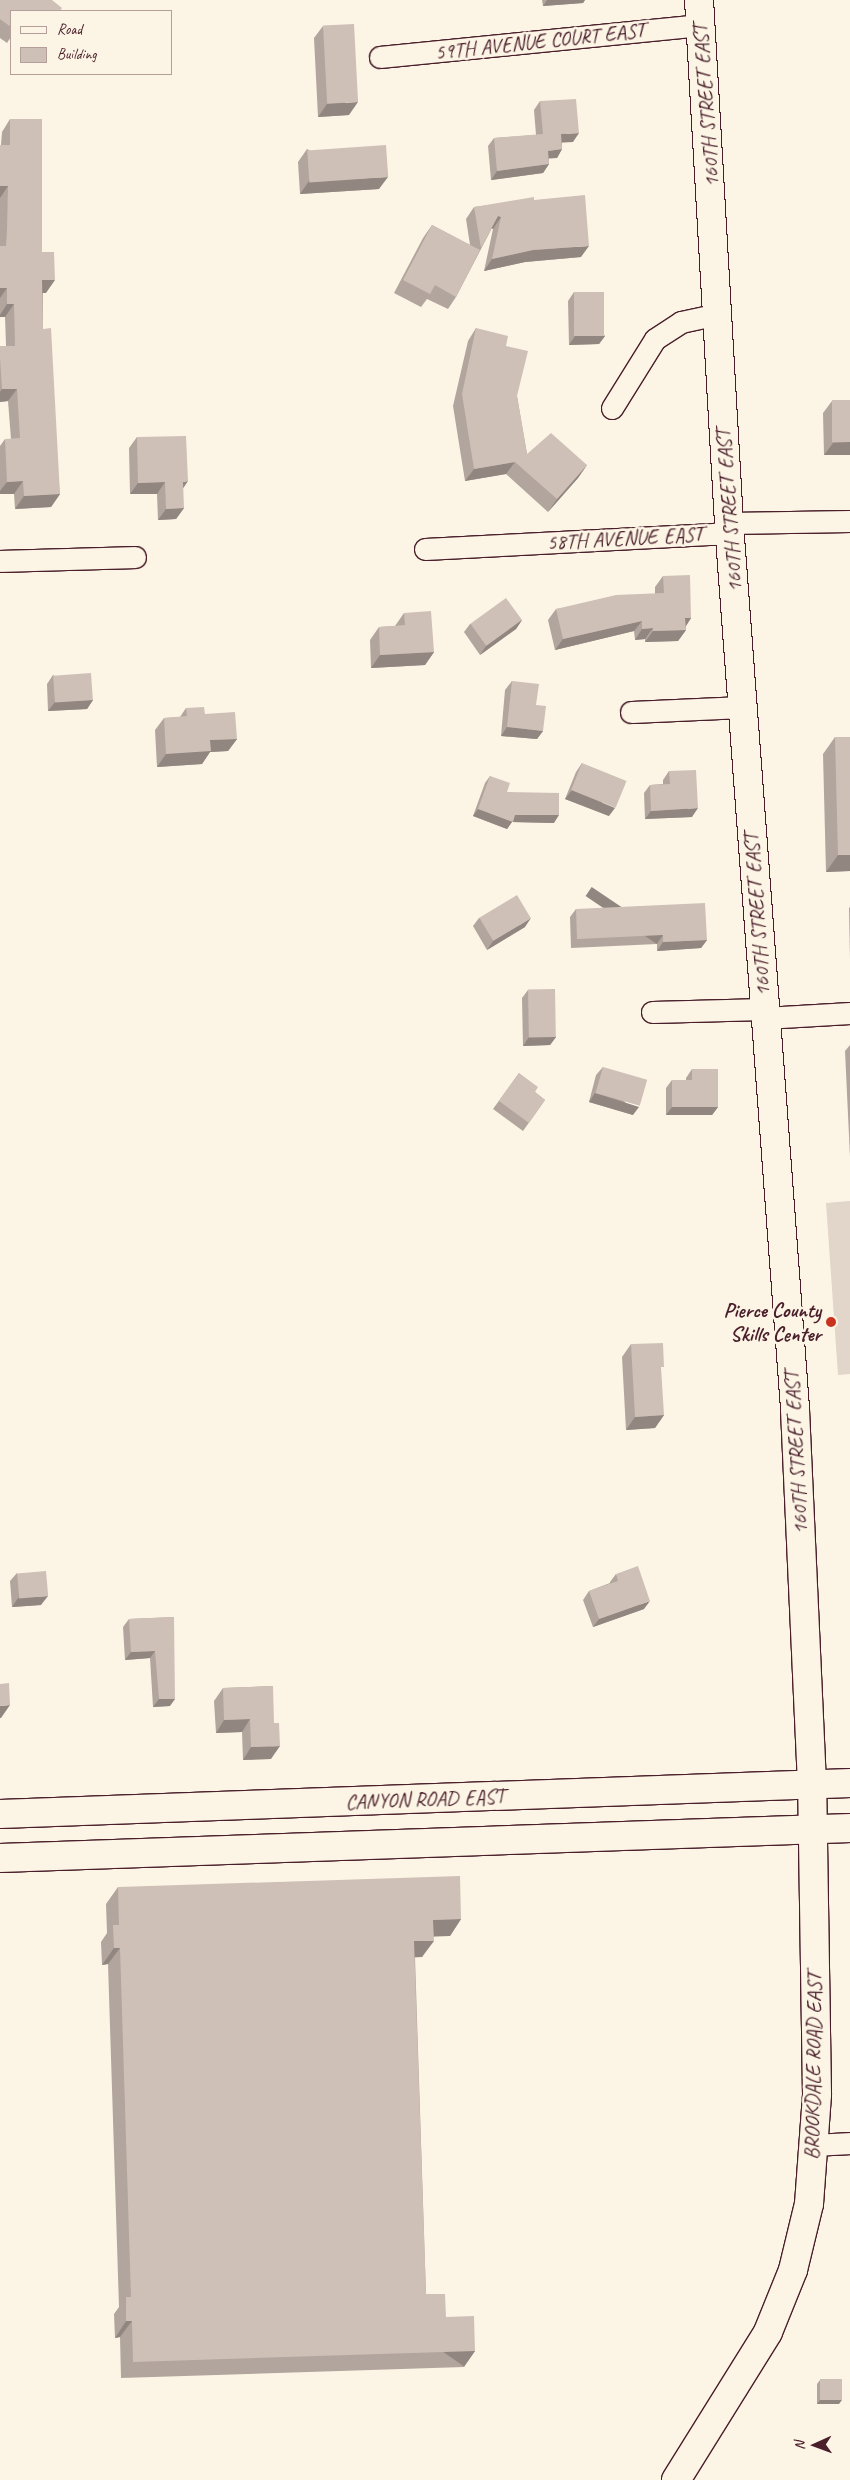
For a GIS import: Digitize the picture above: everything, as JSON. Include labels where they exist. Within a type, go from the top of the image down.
[{"type":"main road","name":"160TH STREET EAST","points":[[700,12],[729,523],[764,1013],[795,1408],[813,1829]]},
{"type":"main road","name":"CANYON ROAD EAST","points":[[0,1814],[850,1783]]},
{"type":"main road","name":"CANYON ROAD EAST","points":[[0,1858],[850,1828]]},
{"type":"main road","name":"BROOKDALE ROAD EAST","points":[[676,2480],[768,2332],[783,2298],[803,2239],[814,2145],[817,2094],[813,1829]]},
{"type":"street","name":"59TH AVENUE COURT EAST","points":[[380,57],[700,12]]},
{"type":"street","points":[[612,408],[655,339],[681,322],[718,314]]},
{"type":"street","name":"58TH AVENUE EAST","points":[[425,549],[714,534],[720,533],[729,523],[850,521]]},
{"type":"street","points":[[0,561],[135,557]]},
{"type":"street","points":[[630,712],[743,707]]},
{"type":"street","points":[[652,1012],[850,1013]]},
{"type":"street","points":[[814,2145],[850,2143]]},
{"type":"shaded area","points":[[850,1201],[850,1374],[838,1375],[826,1203]]},
{"type":"building","points":[[0,0],[52,0],[62,8],[61,10],[10,10],[10,26],[0,19]]},
{"type":"building","points":[[354,24],[358,102],[327,104],[323,26]]},
{"type":"building","points":[[576,99],[579,133],[561,134],[562,149],[548,151],[549,164],[497,171],[494,138],[543,134],[540,101]]},
{"type":"building","points":[[10,119],[42,119],[42,252],[54,252],[55,280],[42,280],[43,329],[51,328],[60,494],[24,496],[23,481],[7,482],[5,439],[20,438],[17,389],[2,389],[0,358],[0,346],[15,346],[14,304],[7,304],[7,288],[0,288],[0,246],[6,246],[8,186],[0,186],[0,145],[10,145]]},
{"type":"building","points":[[386,145],[388,177],[309,182],[307,151]]},
{"type":"building","points":[[585,195],[589,246],[533,250],[492,259],[501,217],[498,216],[481,248],[474,207],[534,197],[534,200]]},
{"type":"building","points":[[432,225],[480,250],[456,297],[435,285],[430,294],[403,280]]},
{"type":"building","points":[[574,292],[604,292],[604,336],[574,336]]},
{"type":"building","points":[[476,328],[508,336],[506,346],[528,351],[517,396],[527,454],[551,433],[587,465],[557,499],[515,462],[474,469],[462,394]]},
{"type":"building","points":[[832,400],[850,400],[850,442],[832,442]]},
{"type":"building","points":[[186,436],[188,481],[183,482],[184,508],[166,509],[165,482],[138,483],[137,437]]},
{"type":"building","points":[[690,575],[691,618],[685,618],[686,630],[653,631],[653,628],[642,629],[642,621],[563,639],[556,609],[616,595],[664,593],[663,576]]},
{"type":"building","points":[[506,598],[522,620],[486,646],[470,624]]},
{"type":"building","points":[[431,611],[434,652],[380,655],[379,627],[405,625],[404,613]]},
{"type":"building","points":[[91,673],[93,700],[55,703],[53,676]]},
{"type":"building","points":[[512,681],[539,684],[536,705],[546,706],[543,731],[507,727]]},
{"type":"building","points":[[204,707],[205,714],[235,712],[237,739],[210,740],[211,751],[166,754],[164,718],[187,716],[186,708]]},
{"type":"building","points":[[835,737],[850,737],[850,855],[838,855]]},
{"type":"building","points":[[582,763],[627,781],[616,808],[571,790]]},
{"type":"building","points":[[696,770],[698,808],[651,811],[650,785],[670,784],[669,771]]},
{"type":"building","points":[[490,776],[510,783],[507,792],[559,793],[559,815],[515,815],[513,822],[478,809]]},
{"type":"building","points":[[517,895],[531,918],[493,941],[479,918]]},
{"type":"building","points":[[705,903],[707,940],[663,942],[663,935],[577,939],[576,909]]},
{"type":"building","points":[[528,989],[555,989],[556,1037],[529,1037]]},
{"type":"building","points":[[603,1067],[647,1080],[640,1106],[596,1093]]},
{"type":"building","points":[[692,1069],[718,1069],[718,1107],[672,1107],[672,1080],[692,1080]]},
{"type":"building","points":[[519,1073],[538,1087],[535,1092],[545,1100],[529,1123],[499,1101]]},
{"type":"building","points":[[663,1343],[664,1367],[661,1367],[664,1415],[635,1417],[631,1344]]},
{"type":"building","points":[[638,1566],[650,1601],[599,1619],[589,1591],[618,1581],[616,1574]]},
{"type":"building","points":[[46,1571],[48,1596],[19,1598],[17,1574]]},
{"type":"building","points":[[174,1617],[175,1699],[159,1699],[155,1651],[131,1652],[129,1619]]},
{"type":"building","points":[[9,1683],[10,1705],[0,1706],[0,1684]]},
{"type":"building","points":[[273,1686],[274,1723],[279,1723],[280,1746],[251,1747],[250,1719],[224,1720],[223,1688]]},
{"type":"building","points":[[460,1876],[461,1919],[433,1920],[434,1941],[414,1941],[426,2294],[445,2294],[446,2317],[474,2316],[475,2351],[133,2362],[132,2321],[126,2321],[126,2297],[131,2297],[120,1948],[114,1948],[113,1925],[119,1925],[118,1887]]},
{"type":"building","points":[[820,2379],[842,2379],[842,2400],[820,2400]]},
{"type":"place","name":"Pierce County Skills Center","points":[[831,1322]]}]
